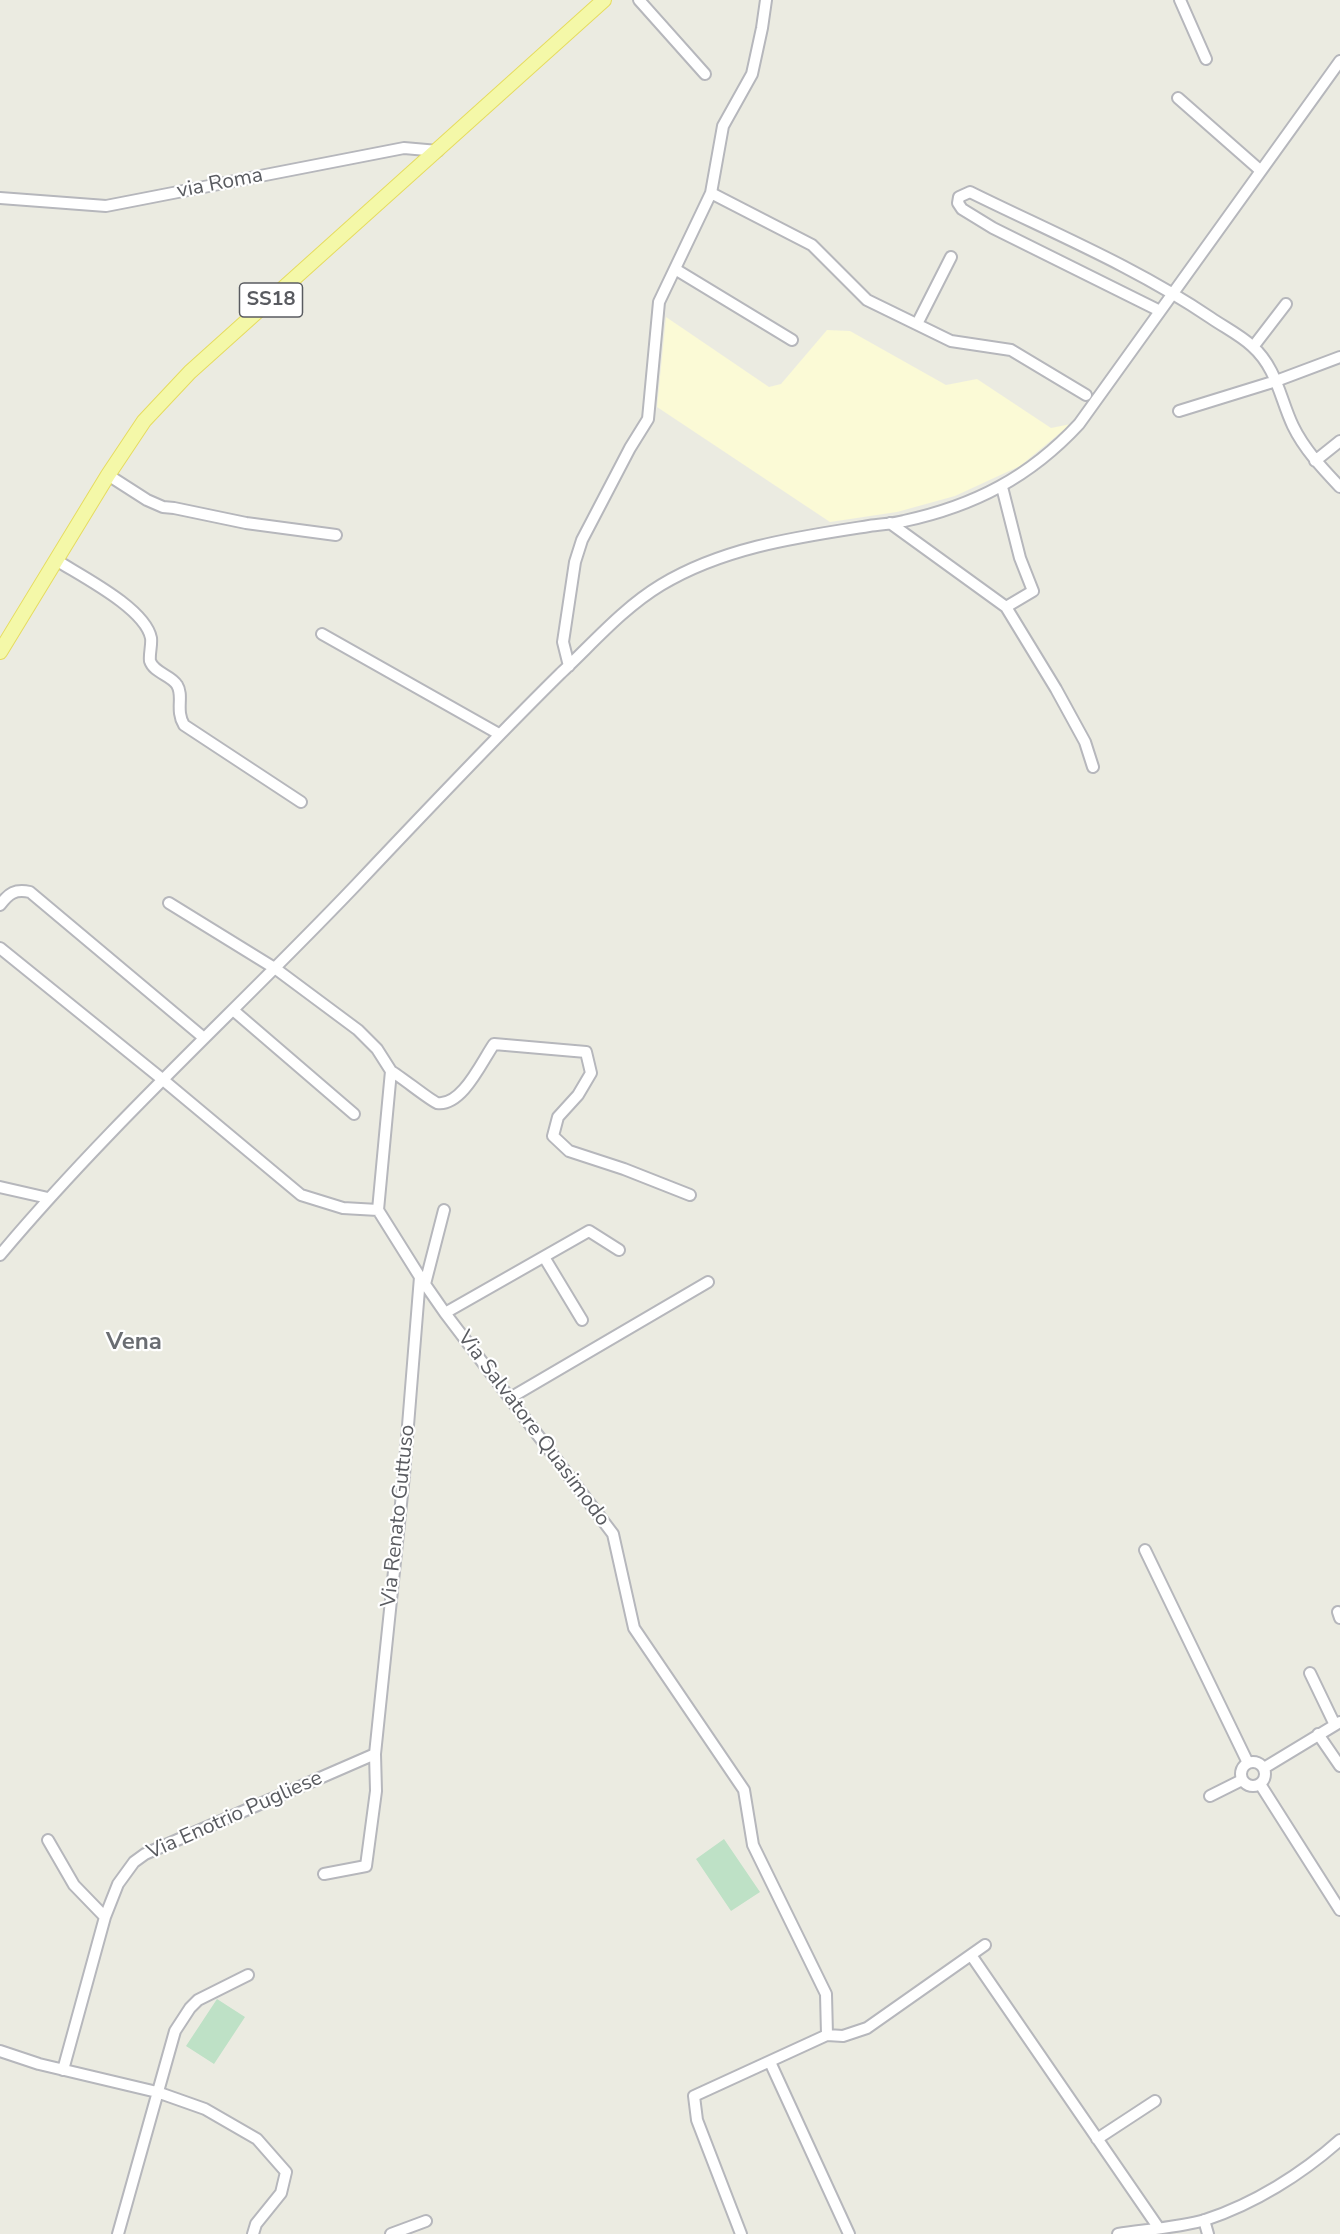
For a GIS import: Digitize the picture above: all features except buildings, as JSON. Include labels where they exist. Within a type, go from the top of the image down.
[{"type":"main road","name":"SS18","points":[[0,652],[108,475],[144,422],[190,372],[604,0]]},
{"type":"street","points":[[639,0],[705,74]]},
{"type":"street","points":[[569,666],[563,642],[575,562],[587,530],[630,448],[648,419],[659,302],[711,193],[723,126],[752,74],[766,0]]},
{"type":"street","points":[[1180,0],[1206,59]]},
{"type":"street","points":[[0,1255],[48,1197],[162,1079],[276,969],[499,734],[633,604],[663,584],[738,551],[796,538],[890,523],[946,510],[974,500],[1002,487],[1056,449],[1079,424],[1340,61]]},
{"type":"street","points":[[1178,98],[1261,171]]},
{"type":"street","name":"via Roma","points":[[0,198],[106,206],[404,148],[438,151]]},
{"type":"street","points":[[1160,311],[993,228],[962,209],[958,203],[959,197],[970,192],[1174,293],[1253,347],[1276,381],[1293,427],[1315,460],[1340,487]]},
{"type":"street","points":[[711,193],[812,245],[867,300],[951,341],[1011,350],[1086,395]]},
{"type":"street","points":[[917,324],[951,257]]},
{"type":"street","points":[[675,269],[792,340]]},
{"type":"street","points":[[1253,347],[1286,304]]},
{"type":"street","points":[[1179,411],[1276,381],[1340,357]]},
{"type":"street","points":[[1315,460],[1340,441]]},
{"type":"street","points":[[108,475],[163,507],[246,523],[336,535]]},
{"type":"street","points":[[1002,487],[1020,558],[1033,591],[1006,607]]},
{"type":"street","points":[[890,523],[1006,607],[1085,742],[1093,767]]},
{"type":"street","points":[[56,560],[132,609],[144,621],[151,637],[150,661],[157,669],[172,678],[179,687],[179,716],[184,725],[301,802]]},
{"type":"street","points":[[322,634],[499,734]]},
{"type":"street","points":[[0,905],[8,895],[18,889],[30,892],[204,1038]]},
{"type":"street","points":[[169,903],[276,969],[358,1030],[377,1049],[391,1071],[436,1103],[450,1102],[466,1089],[494,1044],[586,1052],[591,1072],[578,1095],[558,1117],[553,1136],[569,1151],[624,1169],[690,1195]]},
{"type":"street","points":[[0,948],[301,1195],[343,1208],[378,1210],[391,1071]]},
{"type":"street","points":[[233,1010],[354,1114]]},
{"type":"street","points":[[0,1187],[48,1197]]},
{"type":"street","name":"Via Salvatore Quasimodo","points":[[378,1210],[446,1313],[613,1534],[634,1628],[744,1790],[753,1845],[826,1994],[827,2035]]},
{"type":"street","name":"Via Renato Guttuso","points":[[324,1874],[366,1866],[376,1791],[375,1754],[423,1280],[444,1210]]},
{"type":"street","points":[[446,1313],[589,1232],[619,1250]]},
{"type":"street","points":[[544,1257],[582,1320]]},
{"type":"street","points":[[510,1398],[708,1282]]},
{"type":"street","points":[[1145,1550],[1248,1763]]},
{"type":"street","points":[[1264,1768],[1338,1723],[1310,1673]]},
{"type":"street","points":[[1318,1734],[1340,1766]]},
{"type":"street","name":"Via Enotrio Pugliese","points":[[63,2070],[105,1917],[118,1884],[134,1862],[145,1854],[375,1754]]},
{"type":"street","points":[[1254,1762],[1264,1768],[1265,1774],[1260,1784],[1247,1785],[1242,1780],[1243,1767],[1248,1763],[1254,1762]]},
{"type":"street","points":[[1210,1796],[1242,1780]]},
{"type":"street","points":[[1260,1784],[1340,1910]]},
{"type":"street","points":[[48,1840],[75,1885],[105,1917]]},
{"type":"street","points":[[741,2234],[697,2120],[694,2096],[827,2035],[843,2036],[867,2028],[985,1945]]},
{"type":"street","points":[[971,1955],[1158,2228]]},
{"type":"street","points":[[118,2234],[174,2031],[198,2000],[249,1975]]},
{"type":"street","points":[[0,2051],[63,2070],[157,2091],[205,2109],[257,2139],[286,2172],[281,2193],[256,2224],[253,2234]]},
{"type":"street","points":[[770,2062],[849,2234]]},
{"type":"street","points":[[1097,2139],[1155,2101]]},
{"type":"street","points":[[1118,2234],[1204,2220],[1269,2192],[1317,2161],[1340,2140]]},
{"type":"street","points":[[1204,2220],[1208,2234]]},
{"type":"street","points":[[391,2234],[426,2221]]},
{"type":"shaded area","points":[[666,317],[769,387],[781,384],[827,330],[850,331],[946,385],[977,379],[1051,428],[1071,424],[1020,466],[955,496],[897,512],[830,522],[657,407]]},
{"type":"shaded area","points":[[724,1839],[760,1892],[731,1911],[696,1859]]},
{"type":"shaded area","points":[[217,1999],[245,2017],[214,2064],[186,2046]]},
{"type":"district","name":"Vena","points":[[134,1343]]}]
